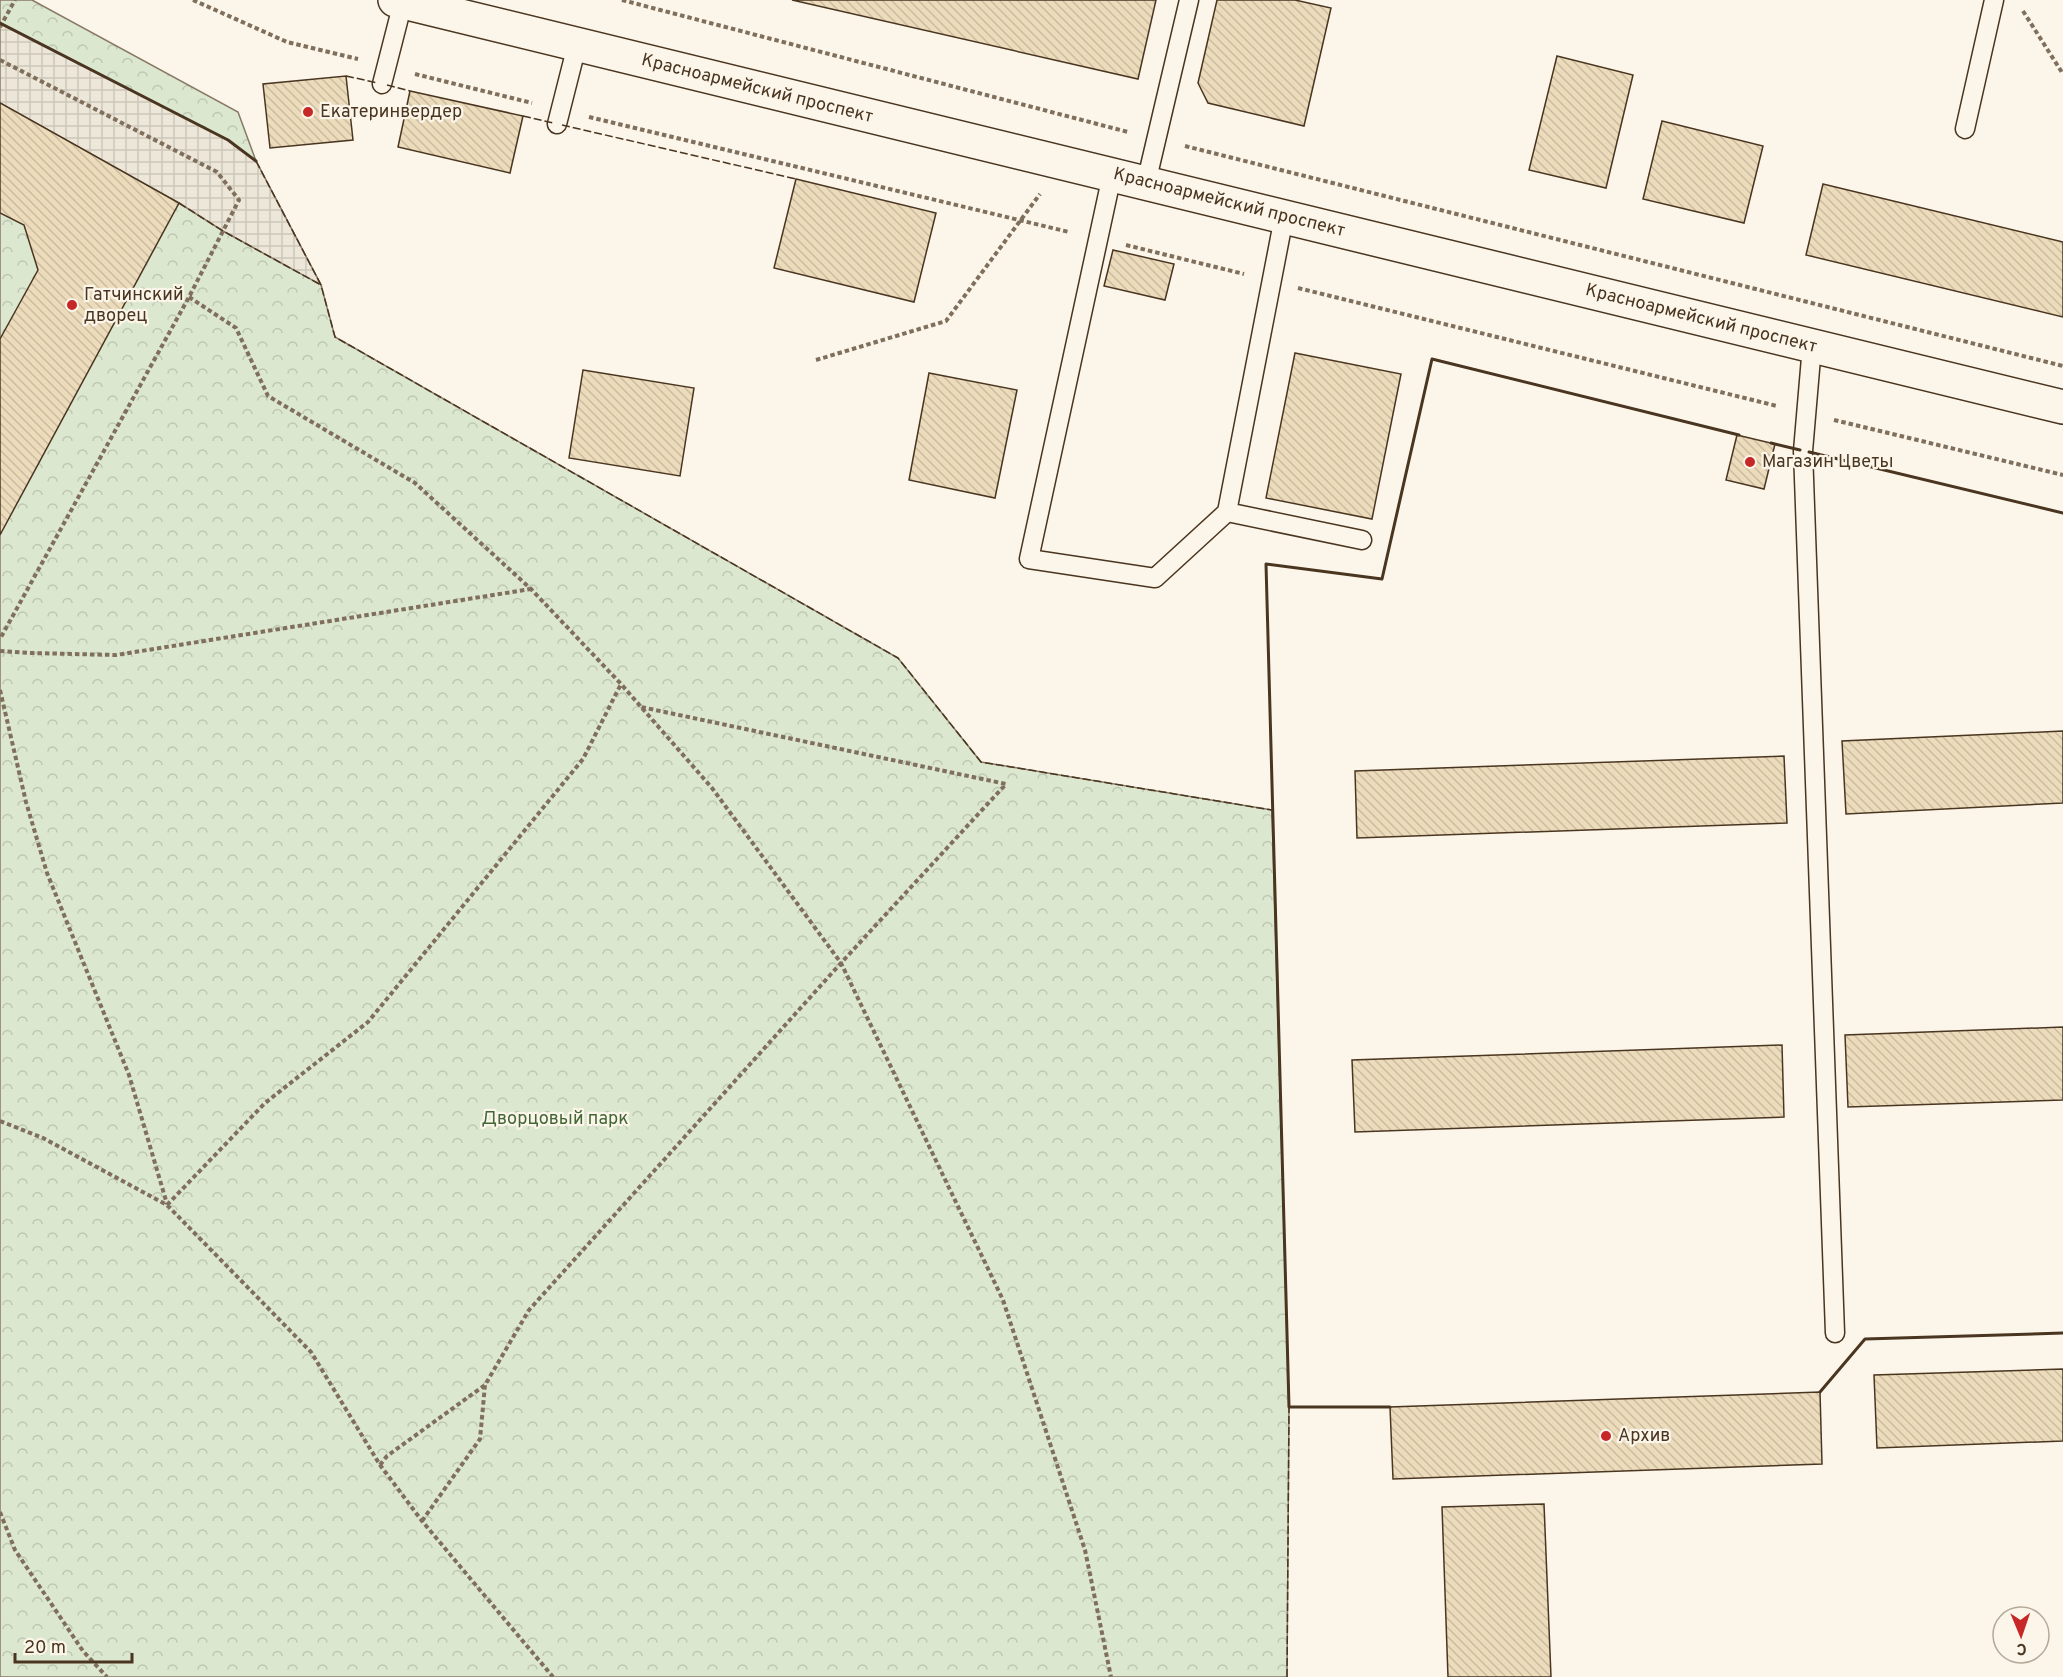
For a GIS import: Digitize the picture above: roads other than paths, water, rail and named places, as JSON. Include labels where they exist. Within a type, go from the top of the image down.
[{"type":"main road","name":"Красноармейский проспект","points":[[399,1],[2063,407]]},
{"type":"lane","points":[[1146,183],[1189,0]]},
{"type":"lane","points":[[1965,129],[1994,0]]},
{"type":"lane","points":[[382,84],[399,1]]},
{"type":"lane","points":[[557,124],[577,45]]},
{"type":"lane","points":[[1112,175],[1029,559],[1155,578],[1227,512],[1284,217]]},
{"type":"lane","points":[[1812,346],[1803,451],[1835,1333]]},
{"type":"lane","points":[[1227,512],[1362,540]]},
{"type":"place","name":"Екатеринвердер","points":[[308,112]]},
{"type":"place","name":"Гатчинский дворец","points":[[72,305]]},
{"type":"place","name":"Магазин Цветы","points":[[1750,462]]},
{"type":"place","name":"Архив","points":[[1606,1436]]},
{"type":"park label","name":"Дворцовый парк","points":[[555,1119]]}]
